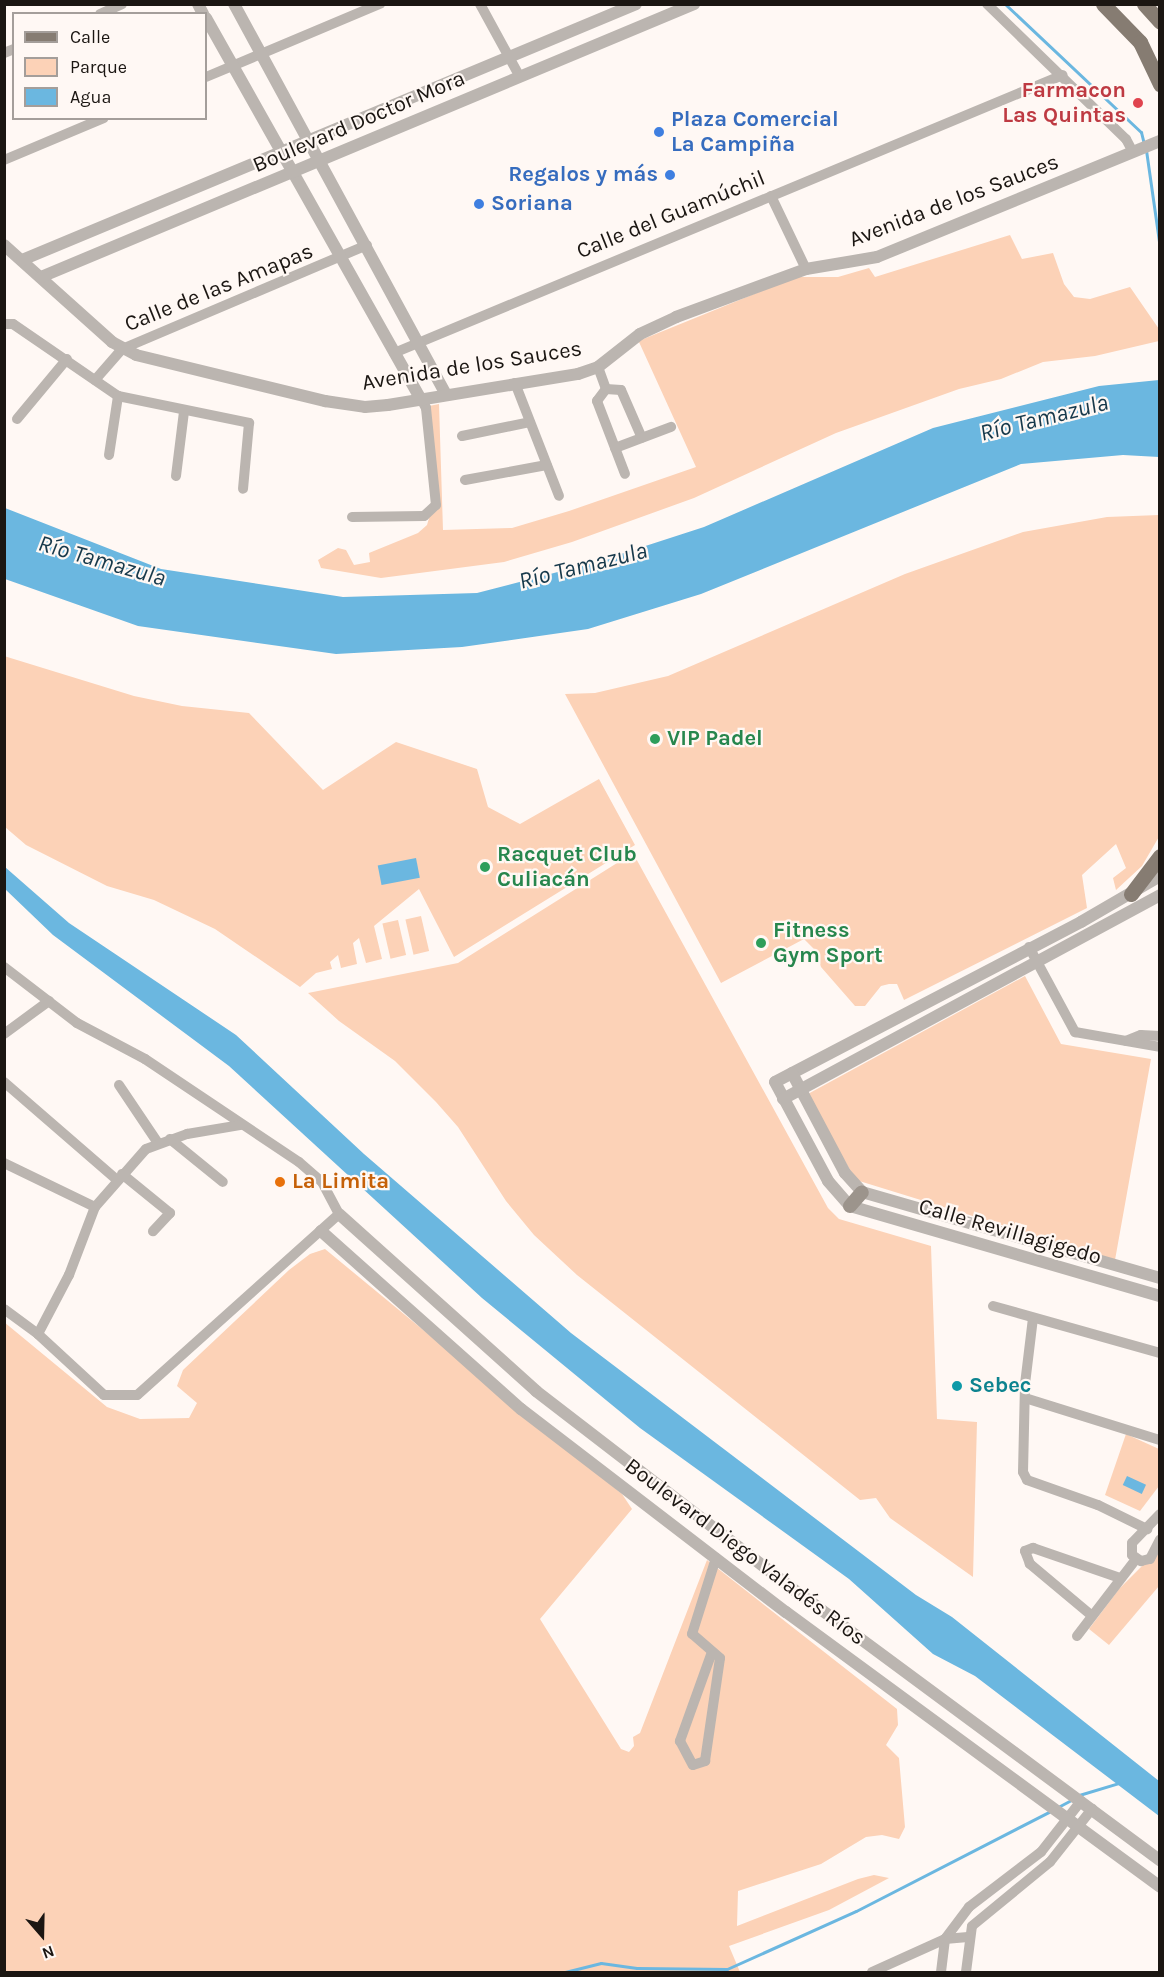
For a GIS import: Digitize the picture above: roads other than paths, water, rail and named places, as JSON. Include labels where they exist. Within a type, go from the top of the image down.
[{"type":"main road","points":[[1103,4],[1140,42],[1160,84]]},
{"type":"main road","points":[[1131,894],[1160,856]]},
{"type":"main road","points":[[850,1206],[862,1192]]},
{"type":"street","points":[[104,12],[122,4]]},
{"type":"street","points":[[234,4],[308,142],[367,245],[446,395]]},
{"type":"street","points":[[207,77],[380,4]]},
{"type":"street","points":[[480,4],[520,77]]},
{"type":"street","name":"Boulevard Doctor Mora","points":[[22,260],[636,4]]},
{"type":"street","name":"Boulevard Doctor Mora","points":[[41,277],[694,4]]},
{"type":"street","points":[[987,4],[1063,75],[1136,151]]},
{"type":"street","points":[[207,20],[426,408],[436,505],[424,516],[352,518]]},
{"type":"street","name":"Calle del Guamúchil","points":[[394,353],[1063,75]]},
{"type":"street","points":[[4,160],[99,120]]},
{"type":"street","name":"Avenida de los Sauces","points":[[4,245],[122,349],[325,401],[365,407],[598,368],[656,325],[806,269],[860,262],[885,254],[1158,142]]},
{"type":"street","points":[[771,196],[806,269]]},
{"type":"street","name":"Calle de las Amapas","points":[[95,380],[122,349],[340,259],[367,245]]},
{"type":"street","points":[[6,324],[67,359],[118,396],[184,412],[249,423],[243,489]]},
{"type":"street","points":[[17,419],[67,359]]},
{"type":"street","points":[[598,368],[606,388]]},
{"type":"street","points":[[515,383],[559,496]]},
{"type":"street","points":[[606,388],[621,390],[642,438]]},
{"type":"street","points":[[606,388],[597,401],[625,474]]},
{"type":"street","points":[[109,455],[118,396]]},
{"type":"street","points":[[176,476],[184,412]]},
{"type":"street","points":[[462,436],[530,422]]},
{"type":"street","points":[[615,448],[671,427]]},
{"type":"street","points":[[465,480],[547,465]]},
{"type":"street","points":[[850,1206],[828,1180],[775,1082],[1131,894],[1160,876]]},
{"type":"street","points":[[783,1099],[1160,895]]},
{"type":"street","points":[[1029,947],[1075,1032],[1160,1047]]},
{"type":"street","points":[[4,968],[77,1023],[145,1059],[299,1162],[322,1182],[339,1214],[137,1395],[104,1395],[38,1334],[4,1309]]},
{"type":"street","points":[[4,1034],[49,1001]]},
{"type":"street","points":[[1126,1041],[1132,1036],[1160,1036]]},
{"type":"street","points":[[792,1073],[845,1173],[862,1192]]},
{"type":"street","points":[[4,1082],[119,1177],[170,1213],[153,1231]]},
{"type":"street","points":[[119,1085],[158,1143]]},
{"type":"street","points":[[38,1334],[69,1275],[94,1207],[119,1177],[147,1149],[158,1143],[241,1125]]},
{"type":"street","points":[[170,1139],[223,1182]]},
{"type":"street","points":[[4,1164],[49,1182],[94,1207]]},
{"type":"street","name":"Calle Revillagigedo","points":[[862,1192],[1160,1278]]},
{"type":"street","name":"Calle Revillagigedo","points":[[850,1206],[1160,1296]]},
{"type":"street","name":"Boulevard Diego Valadés Ríos","points":[[339,1214],[536,1391],[800,1594],[1160,1860]]},
{"type":"street","name":"Boulevard Diego Valadés Ríos","points":[[321,1231],[521,1409],[716,1558],[1160,1887]]},
{"type":"street","points":[[993,1306],[1160,1353]]},
{"type":"street","points":[[1033,1318],[1025,1398],[1023,1473],[1027,1480],[1098,1504],[1147,1529]]},
{"type":"street","points":[[1025,1398],[1160,1440]]},
{"type":"street","points":[[1160,1514],[1132,1543],[1132,1555],[1136,1559],[1150,1559],[1160,1539]]},
{"type":"street","points":[[1091,1615],[1030,1564],[1026,1551],[1033,1548],[1120,1578]]},
{"type":"street","points":[[712,1652],[680,1741],[693,1765],[705,1761],[720,1658],[692,1634],[716,1558]]},
{"type":"street","points":[[1077,1636],[1136,1559]]},
{"type":"street","points":[[942,1972],[945,1939],[969,1907],[1041,1852],[1081,1801]]},
{"type":"street","points":[[966,1972],[968,1937],[980,1917],[1050,1862],[1092,1809]]},
{"type":"street","points":[[1041,1852],[1050,1862]]},
{"type":"street","points":[[872,1972],[945,1939],[968,1937]]},
{"type":"water","name":"Río Tamazula","points":[[1159,380],[1159,457],[1123,455],[1021,464],[701,594],[588,629],[462,647],[336,654],[138,626],[5,579],[5,508],[161,569],[343,597],[477,593],[596,562],[704,527],[933,428],[1099,386]]},
{"type":"water","points":[[416,858],[420,878],[382,885],[378,865]]},
{"type":"water","points":[[5,867],[69,923],[236,1035],[364,1154],[571,1333],[916,1595],[952,1617],[1159,1781],[1159,1816],[975,1676],[933,1654],[849,1579],[640,1428],[482,1298],[229,1066],[53,935],[5,889]]},
{"type":"water","points":[[1127,1476],[1146,1485],[1142,1494],[1123,1485]]},
{"type":"waterway","points":[[1005,4],[1141,132],[1144,144]]},
{"type":"waterway","points":[[1146,150],[1160,248]]},
{"type":"waterway","points":[[1079,1795],[1119,1783]]},
{"type":"waterway","points":[[1058,1807],[1073,1799]]},
{"type":"waterway","points":[[565,1972],[601,1963],[637,1968],[727,1969],[856,1911],[1049,1812]]},
{"type":"place","name":"Farmacon Las Quintas","points":[[1138,103]]},
{"type":"place","name":"Plaza Comercial La Campiña","points":[[659,132]]},
{"type":"place","name":"Regalos y más","points":[[670,175]]},
{"type":"place","name":"Soriana","points":[[479,204]]},
{"type":"place","name":"VIP Padel","points":[[655,739]]},
{"type":"place","name":"Racquet Club Culiacán","points":[[485,867]]},
{"type":"place","name":"Fitness Gym Sport","points":[[761,943]]},
{"type":"place","name":"La Limita","points":[[280,1182]]},
{"type":"place","name":"Sebec","points":[[957,1386]]}]
